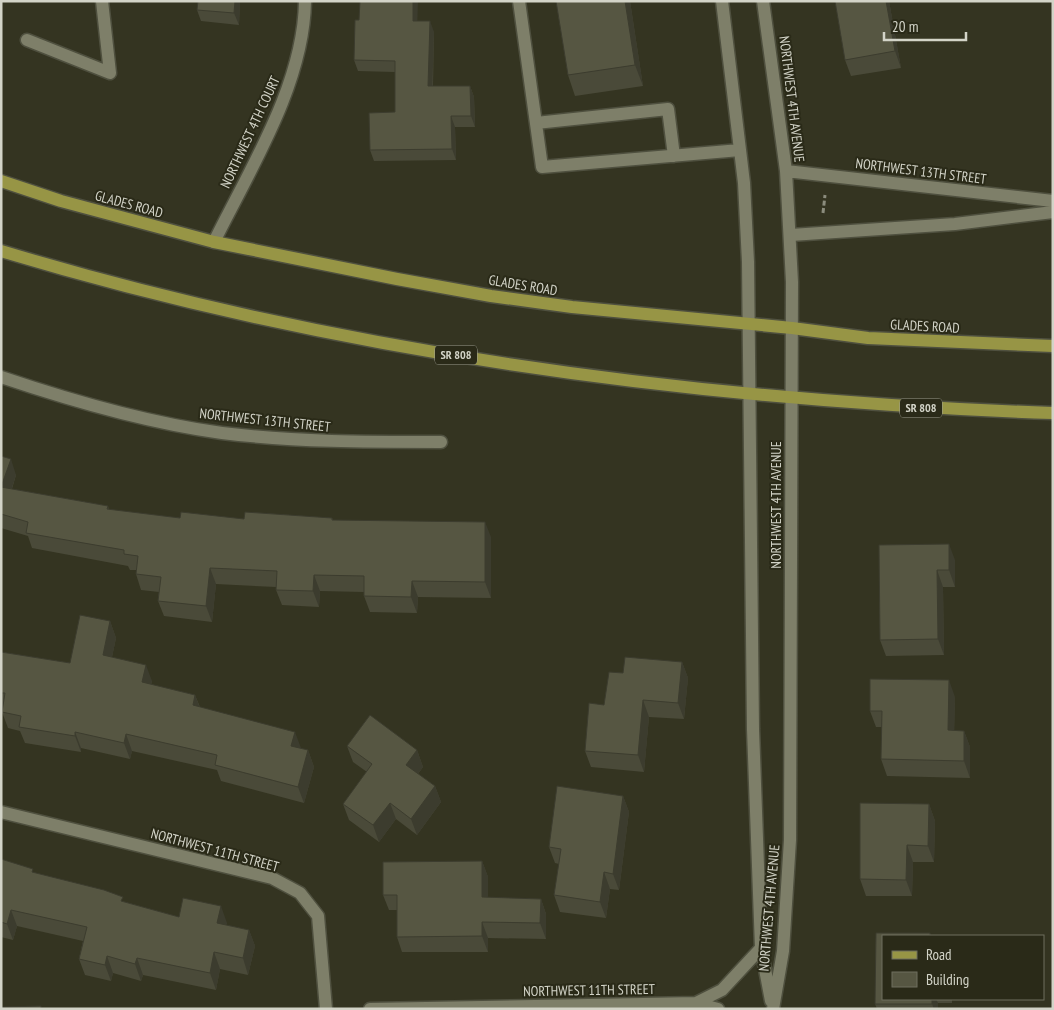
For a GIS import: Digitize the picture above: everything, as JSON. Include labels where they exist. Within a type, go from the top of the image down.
[{"type":"main road","name":"GLADES ROAD","points":[[1,181],[61,201],[214,242],[396,280],[491,296],[572,308],[792,328],[868,338],[1053,346]]},
{"type":"main road","name":"SR 808","points":[[1,251],[165,297],[321,331],[519,365],[749,395],[934,409],[1053,413]]},
{"type":"street","points":[[27,40],[110,73],[102,1]]},
{"type":"street","name":"NORTHWEST 4TH COURT","points":[[214,242],[285,95],[301,44],[305,1]]},
{"type":"street","points":[[519,1],[542,167],[740,150]]},
{"type":"street","name":"NORTHWEST 4TH AVENUE","points":[[722,1],[744,183],[748,324],[753,729],[761,948],[772,1009]]},
{"type":"street","name":"NORTHWEST 4TH AVENUE","points":[[764,1],[786,171],[791,235],[792,328],[790,398],[790,840],[783,951],[772,1009]]},
{"type":"street","points":[[536,123],[668,109],[674,156]]},
{"type":"street","name":"NORTHWEST 13TH STREET","points":[[786,171],[1053,201]]},
{"type":"street","points":[[791,235],[954,224],[1053,212]]},
{"type":"street","name":"NORTHWEST 13TH STREET","points":[[1,377],[139,417],[221,433],[329,442],[441,442]]},
{"type":"street","name":"NORTHWEST 11TH STREET","points":[[1,812],[272,878],[300,893],[318,916],[326,1009]]},
{"type":"street","points":[[696,1004],[722,990],[761,948]]},
{"type":"street","name":"NORTHWEST 11TH STREET","points":[[370,1009],[696,1004],[718,1009]]},
{"type":"path","points":[[823,213],[826,190]]},
{"type":"building","points":[[198,1],[235,1],[234,13],[197,10]]},
{"type":"building","points":[[360,1],[413,1],[413,21],[430,21],[428,86],[470,86],[471,116],[451,116],[452,149],[370,150],[369,113],[395,112],[395,61],[354,60],[355,20],[359,20]]},
{"type":"building","points":[[556,1],[625,1],[635,65],[568,75]]},
{"type":"building","points":[[835,1],[886,1],[895,51],[845,60]]},
{"type":"building","points":[[1,456],[11,459],[1,487]]},
{"type":"building","points":[[1,487],[108,506],[107,509],[180,518],[181,512],[244,519],[245,512],[332,518],[332,520],[485,522],[485,582],[412,581],[411,597],[364,596],[364,576],[314,575],[313,591],[276,590],[277,571],[210,568],[206,606],[158,601],[161,577],[136,574],[138,556],[124,554],[124,550],[26,533],[28,522],[1,514]]},
{"type":"building","points":[[949,544],[949,570],[937,570],[938,639],[880,640],[879,545]]},
{"type":"building","points":[[80,615],[110,621],[103,655],[146,665],[142,682],[195,695],[193,705],[295,732],[291,746],[308,750],[298,787],[215,765],[217,755],[126,734],[124,743],[75,732],[75,736],[19,727],[21,716],[2,712],[5,693],[1,693],[1,652],[70,663]]},
{"type":"building","points":[[625,657],[682,662],[678,703],[643,700],[638,755],[585,751],[589,703],[604,705],[609,672],[623,673]]},
{"type":"building","points":[[870,679],[949,680],[948,730],[964,731],[964,761],[881,759],[882,711],[870,711]]},
{"type":"building","points":[[370,715],[417,750],[406,765],[435,786],[411,819],[390,803],[373,825],[343,804],[372,764],[347,746]]},
{"type":"building","points":[[557,786],[623,796],[613,874],[604,872],[600,902],[554,895],[561,849],[549,847]]},
{"type":"building","points":[[860,803],[929,804],[928,846],[907,845],[906,880],[860,879]]},
{"type":"building","points":[[1,859],[33,869],[32,872],[104,890],[123,897],[121,901],[179,917],[183,898],[221,906],[217,923],[249,930],[243,958],[214,952],[210,973],[137,958],[135,964],[107,956],[105,965],[79,959],[87,927],[11,910],[7,924],[1,922]]},
{"type":"building","points":[[482,861],[482,897],[541,899],[540,923],[482,922],[482,936],[397,937],[397,895],[383,895],[383,862]]},
{"type":"building","points":[[876,933],[930,933],[930,935],[882,935],[882,1000],[932,1000],[932,1004],[875,1004]]},
{"type":"building","points":[[41,1006],[41,1009],[1,1009],[1,1007]]}]
